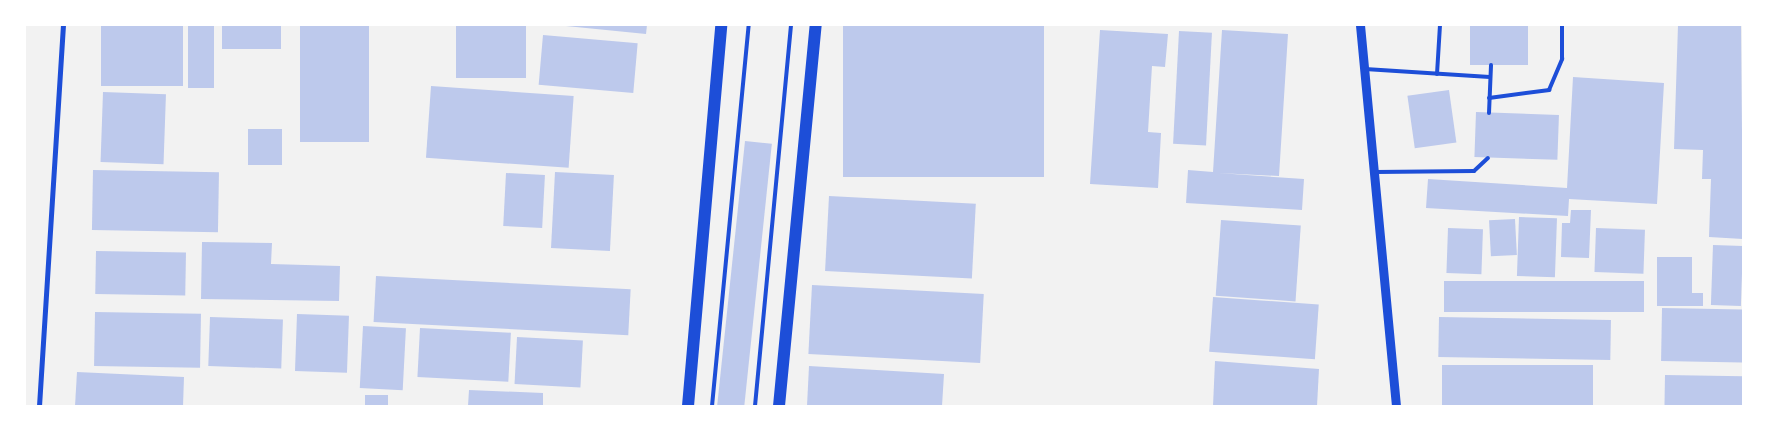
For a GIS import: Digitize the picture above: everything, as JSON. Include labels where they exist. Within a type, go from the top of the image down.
[{"type":"main road","points":[[688,406],[721,25]]},
{"type":"main road","points":[[779,406],[816,25]]},
{"type":"street","points":[[39,406],[62,25]]},
{"type":"street","points":[[1360,25],[1362,69],[1376,172],[1396,406]]},
{"type":"lane","points":[[712,406],[749,25]]},
{"type":"lane","points":[[755,406],[791,25]]},
{"type":"lane","points":[[1437,74],[1440,25]]},
{"type":"lane","points":[[1489,98],[1549,90],[1562,59],[1562,25]]},
{"type":"lane","points":[[1489,113],[1490,65]]},
{"type":"lane","points":[[1362,69],[1490,77]]},
{"type":"lane","points":[[1376,172],[1474,171],[1488,158]]},
{"type":"building","points":[[101,25],[183,25],[183,86],[101,86]]},
{"type":"building","points":[[188,25],[214,25],[214,88],[188,88]]},
{"type":"building","points":[[222,25],[281,25],[281,49],[222,49]]},
{"type":"building","points":[[300,25],[369,25],[369,142],[300,142]]},
{"type":"building","points":[[456,25],[526,25],[526,78],[456,78]]},
{"type":"building","points":[[556,25],[647,25],[646,34]]},
{"type":"building","points":[[843,25],[1044,25],[1044,177],[843,177]]},
{"type":"building","points":[[1470,25],[1528,25],[1528,65],[1470,65]]},
{"type":"building","points":[[1678,25],[1741,25],[1743,239],[1709,237],[1711,179],[1702,179],[1703,150],[1674,149]]},
{"type":"building","points":[[1100,30],[1168,34],[1165,67],[1152,66],[1148,132],[1161,133],[1158,188],[1090,184]]},
{"type":"building","points":[[1222,30],[1288,34],[1279,176],[1218,173],[1304,179],[1302,210],[1186,203],[1188,170],[1213,172]]},
{"type":"building","points":[[1179,31],[1212,33],[1206,146],[1173,144]]},
{"type":"building","points":[[543,35],[638,43],[633,93],[539,85]]},
{"type":"building","points":[[1573,77],[1664,83],[1657,204],[1569,199],[1568,216],[1426,208],[1428,179],[1567,188]]},
{"type":"building","points":[[431,86],[574,96],[569,168],[426,158]]},
{"type":"building","points":[[1449,90],[1456,142],[1415,148],[1407,96]]},
{"type":"building","points":[[103,92],[166,94],[164,164],[101,162]]},
{"type":"building","points":[[1476,112],[1559,115],[1557,160],[1474,157]]},
{"type":"building","points":[[248,129],[282,129],[282,165],[248,165]]},
{"type":"building","points":[[745,141],[772,144],[744,406],[717,406]]},
{"type":"building","points":[[93,170],[219,172],[218,232],[92,230]]},
{"type":"building","points":[[555,172],[614,175],[610,251],[551,248]]},
{"type":"building","points":[[506,173],[545,175],[542,228],[503,226]]},
{"type":"building","points":[[829,196],[976,204],[972,279],[825,271]]},
{"type":"building","points":[[1571,210],[1591,210],[1589,258],[1561,257],[1562,223],[1570,223]]},
{"type":"building","points":[[1519,217],[1557,218],[1555,277],[1517,276]]},
{"type":"building","points":[[1515,219],[1517,255],[1491,256],[1489,220]]},
{"type":"building","points":[[1221,220],[1301,226],[1296,301],[1216,296]]},
{"type":"building","points":[[1448,228],[1483,229],[1481,274],[1446,273]]},
{"type":"building","points":[[1596,228],[1645,230],[1643,274],[1594,272]]},
{"type":"building","points":[[202,242],[272,243],[271,264],[340,266],[339,301],[201,299]]},
{"type":"building","points":[[1713,245],[1743,246],[1741,306],[1711,305]]},
{"type":"building","points":[[96,251],[186,253],[185,296],[95,294]]},
{"type":"building","points":[[1657,257],[1692,257],[1692,293],[1703,293],[1703,306],[1657,306]]},
{"type":"building","points":[[376,276],[631,289],[628,335],[374,322]]},
{"type":"building","points":[[1444,281],[1644,281],[1644,312],[1444,312]]},
{"type":"building","points":[[812,285],[984,294],[980,363],[808,354]]},
{"type":"building","points":[[1213,297],[1319,304],[1315,359],[1209,352]]},
{"type":"building","points":[[1662,308],[1743,309],[1742,362],[1661,361]]},
{"type":"building","points":[[95,312],[201,314],[200,368],[94,366]]},
{"type":"building","points":[[297,314],[349,316],[347,373],[295,371]]},
{"type":"building","points":[[210,317],[283,320],[281,369],[208,366]]},
{"type":"building","points":[[1439,317],[1611,320],[1610,360],[1438,357]]},
{"type":"building","points":[[363,326],[406,328],[403,390],[360,388]]},
{"type":"building","points":[[420,328],[511,333],[508,382],[417,377]]},
{"type":"building","points":[[517,337],[583,340],[580,387],[515,384]]},
{"type":"building","points":[[1215,361],[1319,369],[1317,406],[1213,406]]},
{"type":"building","points":[[1442,365],[1593,365],[1593,406],[1442,406]]},
{"type":"building","points":[[809,366],[944,374],[942,406],[807,406]]},
{"type":"building","points":[[77,372],[184,377],[183,406],[75,406]]},
{"type":"building","points":[[1665,375],[1743,376],[1742,406],[1664,406]]},
{"type":"building","points":[[469,390],[543,393],[543,406],[468,406]]},
{"type":"building","points":[[365,395],[388,395],[388,406],[365,406]]}]
